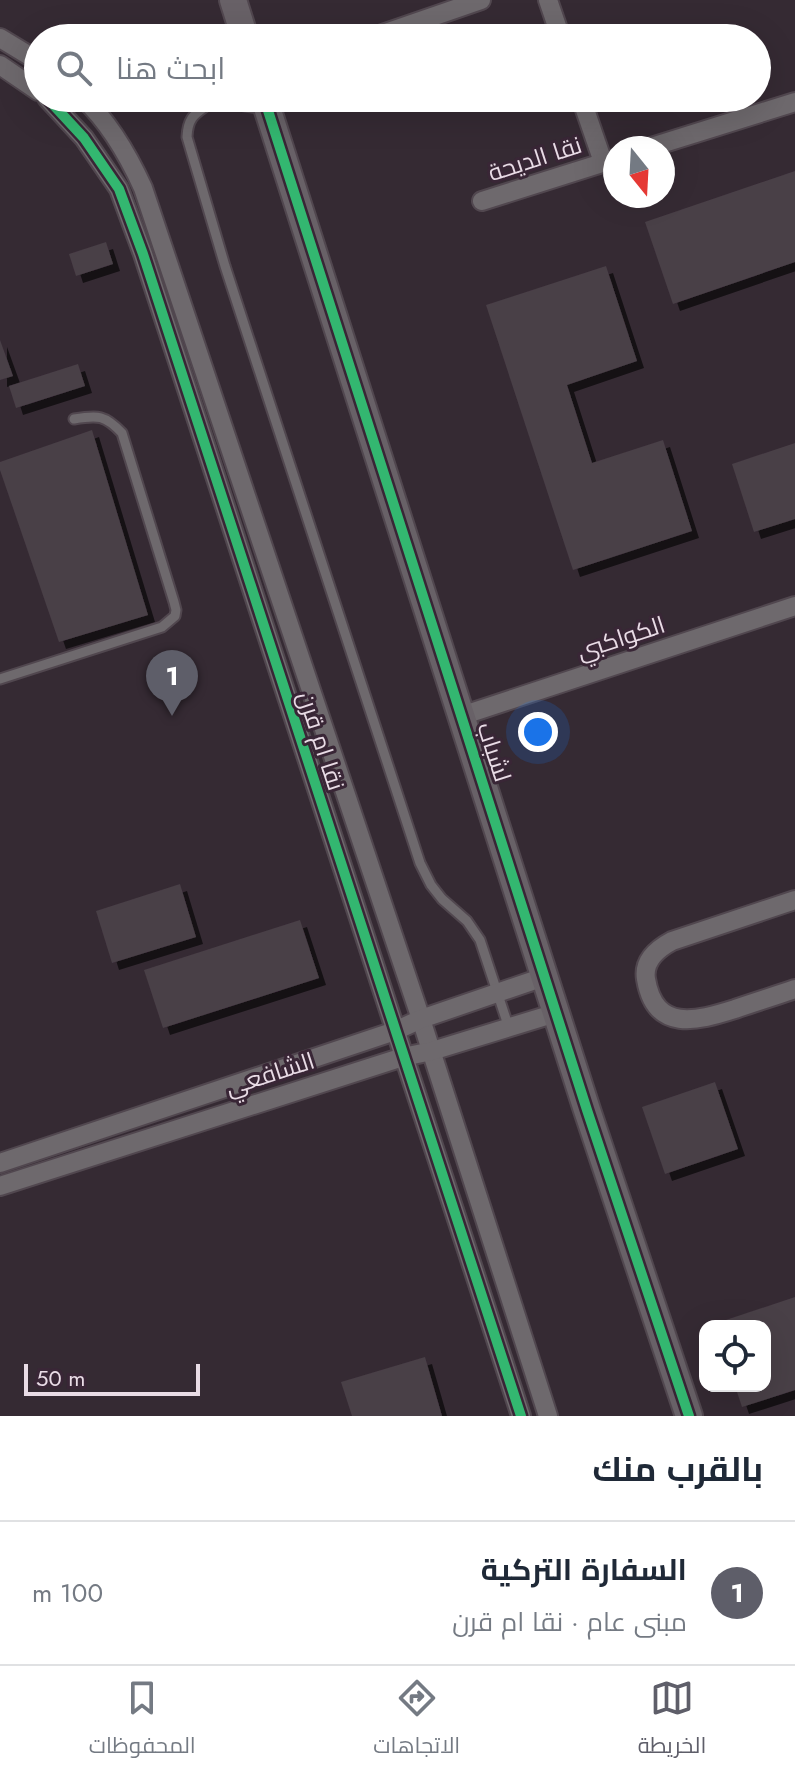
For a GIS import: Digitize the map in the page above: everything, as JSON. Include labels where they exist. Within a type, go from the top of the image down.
[{"type":"street","points":[[233,0],[241,24]]},
{"type":"street","points":[[412,24],[481,0]]},
{"type":"street","points":[[548,0],[556,24]]},
{"type":"street","points":[[0,38],[24,53]]},
{"type":"street","points":[[0,65],[24,81]]},
{"type":"street","points":[[771,110],[795,102]]},
{"type":"street","name":"نقا ام قرن","points":[[60,112],[84,138],[119,189],[143,254],[521,1416]]},
{"type":"street","name":"نقا ام قرن","points":[[95,112],[130,158],[143,188],[432,1051],[548,1416]]},
{"type":"street","name":"لشباب","points":[[268,112],[544,977],[689,1416]]},
{"type":"street","name":"نقا الديحة","points":[[587,112],[603,147]]},
{"type":"street","points":[[675,140],[763,112]]},
{"type":"street","name":"نقا الديحة","points":[[482,201],[603,162]]},
{"type":"street","name":"الكواكبي","points":[[461,716],[795,606]]},
{"type":"street","points":[[795,900],[672,941],[660,947],[650,959],[645,974],[649,993],[659,1010],[685,1021],[704,1018],[795,989]]},
{"type":"street","name":"الشافعي","points":[[0,1163],[395,1031],[421,1019],[544,977]]},
{"type":"street","name":"الشافعي","points":[[0,1186],[403,1057],[556,1013]]},
{"type":"lane","points":[[197,112],[189,120],[187,137],[225,266],[420,863],[431,885],[467,921],[480,940],[509,1028]]},
{"type":"lane","points":[[0,679],[162,627],[175,616],[176,610],[122,433],[111,421],[96,415],[74,419]]},
{"type":"building","points":[[795,171],[795,262],[673,304],[645,222]]},
{"type":"building","points":[[106,242],[113,264],[76,276],[69,254]]},
{"type":"building","points":[[606,266],[637,361],[567,385],[592,463],[663,440],[692,531],[573,570],[486,305]]},
{"type":"building","points":[[0,340],[13,376],[0,380]]},
{"type":"building","points":[[78,364],[85,386],[16,408],[9,386]]},
{"type":"building","points":[[92,430],[148,615],[59,642],[0,470],[0,462]]},
{"type":"building","points":[[795,443],[795,519],[754,532],[732,464]]},
{"type":"building","points":[[180,884],[196,937],[112,963],[96,911]]},
{"type":"building","points":[[300,920],[319,978],[163,1028],[144,970]]},
{"type":"building","points":[[715,1082],[738,1149],[665,1174],[642,1107]]},
{"type":"building","points":[[795,1297],[795,1390],[742,1407],[737,1392],[771,1392],[771,1320],[726,1320]]},
{"type":"building","points":[[425,1357],[442,1416],[352,1416],[341,1382]]},
{"type":"cycle path","points":[[60,112],[84,138],[119,189],[143,254],[521,1416]]},
{"type":"cycle path","points":[[268,112],[587,1110],[689,1416]]},
{"type":"place","name":"السفارة التركية","points":[[172,716]]}]
